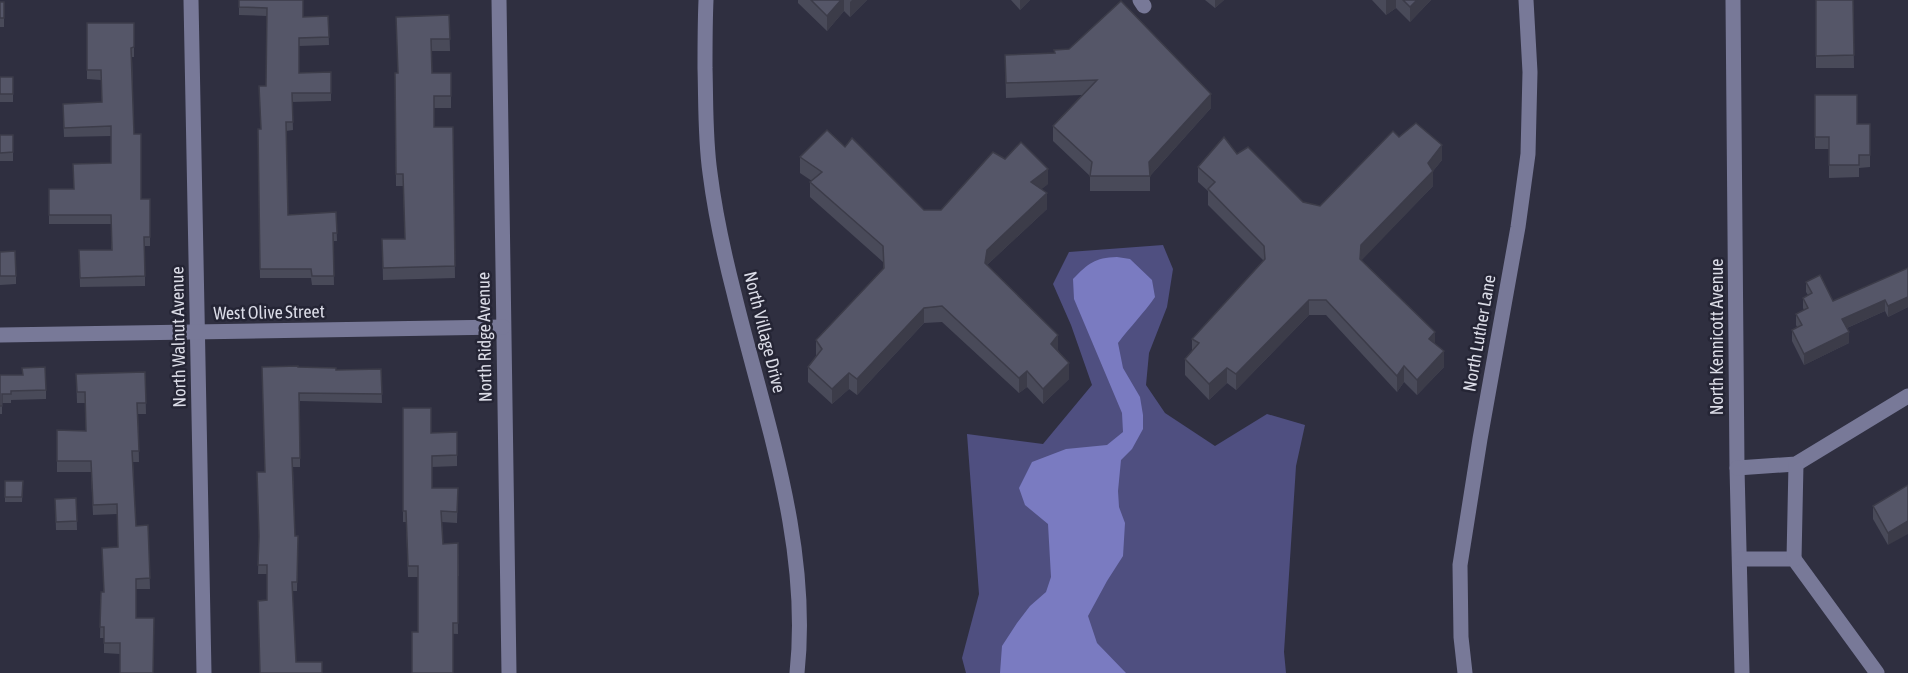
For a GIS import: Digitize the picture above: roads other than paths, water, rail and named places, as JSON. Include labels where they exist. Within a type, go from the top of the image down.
[{"type":"street","name":"North Walnut Avenue","points":[[191,0],[204,673]]},
{"type":"street","name":"North Ridge Avenue","points":[[499,0],[509,673]]},
{"type":"street","name":"North Village Drive","points":[[706,0],[705,127],[710,172],[734,294],[786,498],[797,585],[799,620],[797,673]]},
{"type":"street","name":"North Luther Lane","points":[[1465,673],[1461,637],[1460,565],[1518,227],[1528,154],[1530,72],[1526,0]]},
{"type":"street","name":"North Kennicott Avenue","points":[[1733,0],[1737,468],[1742,673]]},
{"type":"street","name":"West Olive Street","points":[[0,335],[503,327]]},
{"type":"street","points":[[1737,468],[1796,464],[1908,396]]},
{"type":"street","points":[[1796,464],[1794,559],[1877,673]]},
{"type":"street","points":[[1740,559],[1794,559]]}]
